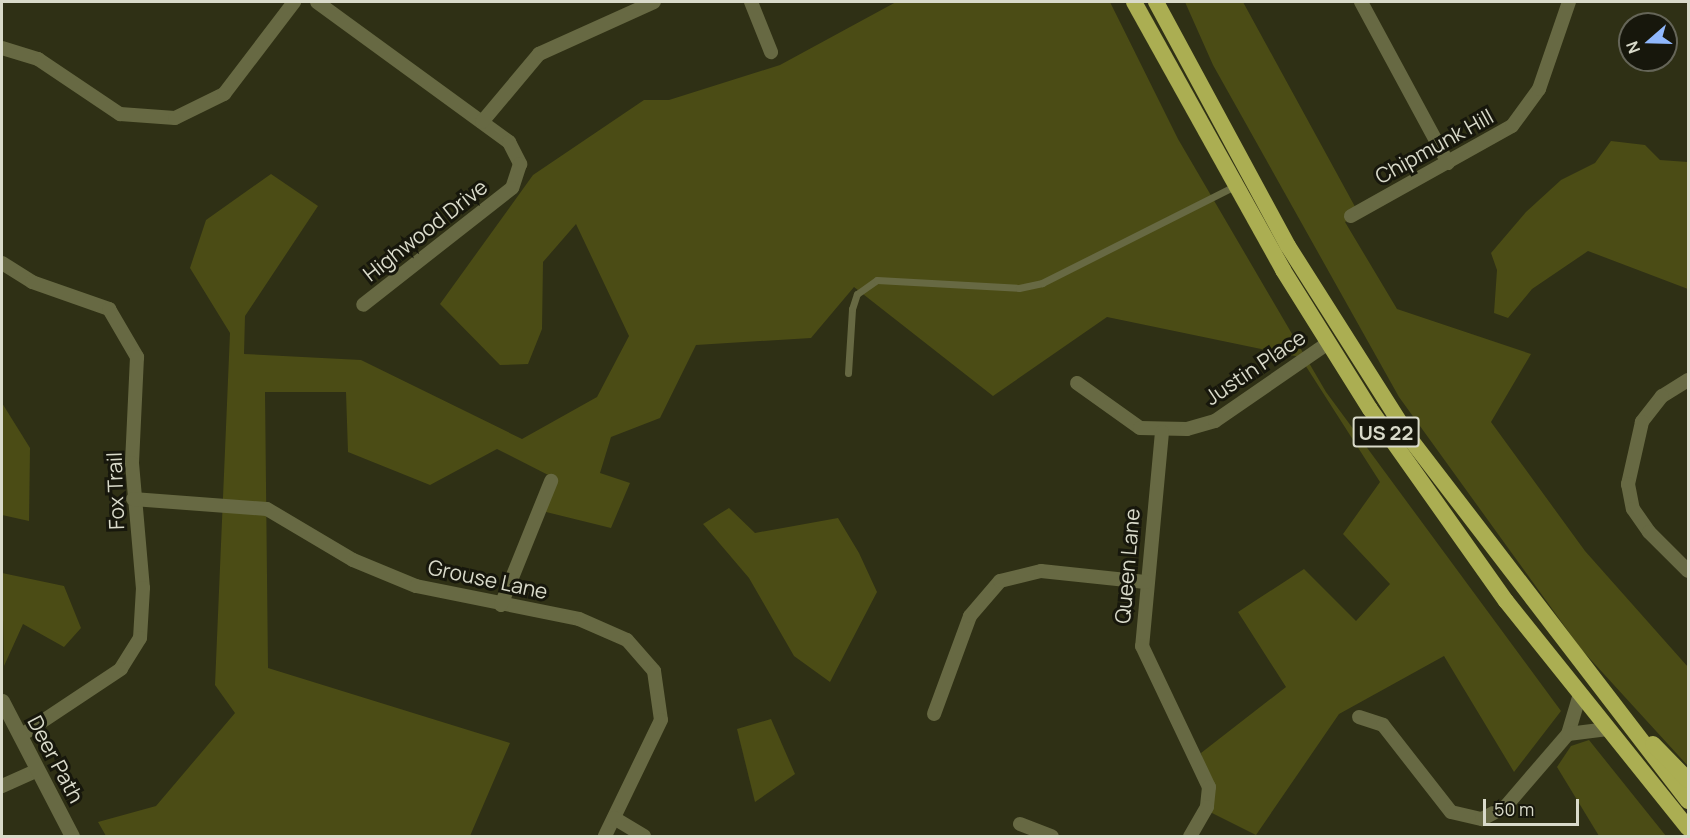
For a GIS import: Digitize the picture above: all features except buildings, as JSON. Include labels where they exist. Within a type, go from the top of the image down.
[{"type":"highway","name":"US 22","points":[[1134,2],[1235,186],[1328,343],[1436,506],[1580,694],[1689,828]]},
{"type":"highway","name":"US 22","points":[[1156,2],[1249,176],[1348,344],[1432,472],[1606,700],[1689,801]]},
{"type":"highway","points":[[1606,700],[1689,780]]},
{"type":"street","points":[[2,48],[38,59],[120,114],[175,118],[224,94],[294,2]]},
{"type":"street","points":[[317,2],[482,122],[538,54],[654,2]]},
{"type":"street","points":[[751,2],[771,52]]},
{"type":"street","points":[[1361,2],[1448,163]]},
{"type":"street","name":"Chipmunk Hill","points":[[1350,216],[1503,133],[1528,107],[1546,74],[1569,2]]},
{"type":"street","name":"Highwood Drive","points":[[363,305],[512,188],[520,174],[517,151],[482,122]]},
{"type":"street","name":"Fox Trail","points":[[2,263],[32,282],[109,309],[129,336],[137,357],[133,499],[144,621],[135,651],[92,693],[20,736]]},
{"type":"street","name":"Justin Place","points":[[1162,432],[1215,421],[1328,343]]},
{"type":"street","points":[[1689,380],[1662,396],[1642,422],[1628,484],[1633,509],[1643,525],[1673,561],[1689,571]]},
{"type":"street","points":[[1077,383],[1117,416],[1162,432]]},
{"type":"street","name":"Queen Lane","points":[[1162,432],[1145,582],[1142,646],[1202,764],[1208,796],[1190,837]]},
{"type":"street","points":[[501,605],[551,481]]},
{"type":"street","name":"Grouse Lane","points":[[133,499],[267,509],[353,560],[416,586],[600,625],[627,640],[654,670],[662,704],[659,729],[605,837]]},
{"type":"street","points":[[934,714],[970,616],[1000,580],[1041,571],[1145,582]]},
{"type":"street","points":[[1359,717],[1383,725],[1441,802],[1470,819],[1494,815],[1506,806],[1568,734],[1580,694]]},
{"type":"street","name":"Deer Path","points":[[2,701],[72,837]]},
{"type":"street","points":[[1568,734],[1608,729]]},
{"type":"street","points":[[2,786],[38,770]]},
{"type":"street","points":[[614,818],[644,837]]},
{"type":"street","points":[[1020,824],[1052,837]]},
{"type":"lane","points":[[848,373],[852,309],[858,294],[877,280],[1019,288],[1042,283],[1235,186]]},
{"type":"shaded area","points":[[896,2],[1110,2],[1178,139],[1326,392],[1561,711],[1514,772],[1444,656],[1339,714],[1256,835],[1202,808],[1208,782],[1201,753],[1286,687],[1238,612],[1304,569],[1356,621],[1390,584],[1343,534],[1380,482],[1300,357],[1107,317],[993,396],[854,287],[811,338],[696,345],[660,418],[611,437],[600,473],[630,483],[611,528],[542,511],[556,479],[497,449],[430,485],[348,452],[346,392],[265,392],[268,668],[510,743],[470,836],[106,836],[98,822],[156,806],[235,713],[215,685],[230,333],[190,268],[206,220],[271,174],[318,206],[245,316],[244,354],[361,360],[522,439],[597,397],[629,336],[576,224],[543,262],[542,329],[528,364],[500,365],[440,304],[533,175],[644,100],[669,100],[780,65]]},
{"type":"shaded area","points":[[1185,2],[1243,2],[1359,214],[1345,222],[1397,309],[1531,354],[1491,422],[1585,551],[1688,667],[1688,766],[1581,649],[1399,397],[1213,65]]},
{"type":"shaded area","points":[[1611,141],[1645,145],[1660,160],[1688,162],[1688,289],[1588,251],[1532,289],[1508,318],[1494,313],[1497,270],[1491,253],[1526,212],[1561,180],[1595,163]]},
{"type":"shaded area","points":[[2,403],[30,448],[29,521],[2,515]]},
{"type":"shaded area","points":[[729,508],[755,533],[838,518],[859,553],[877,592],[830,682],[794,656],[749,578],[703,524]]},
{"type":"shaded area","points":[[2,573],[64,586],[81,628],[64,647],[23,624],[4,666]]},
{"type":"shaded area","points":[[771,719],[795,774],[755,802],[737,729]]},
{"type":"shaded area","points":[[1589,740],[1666,836],[1599,836],[1557,767],[1571,746]]}]
